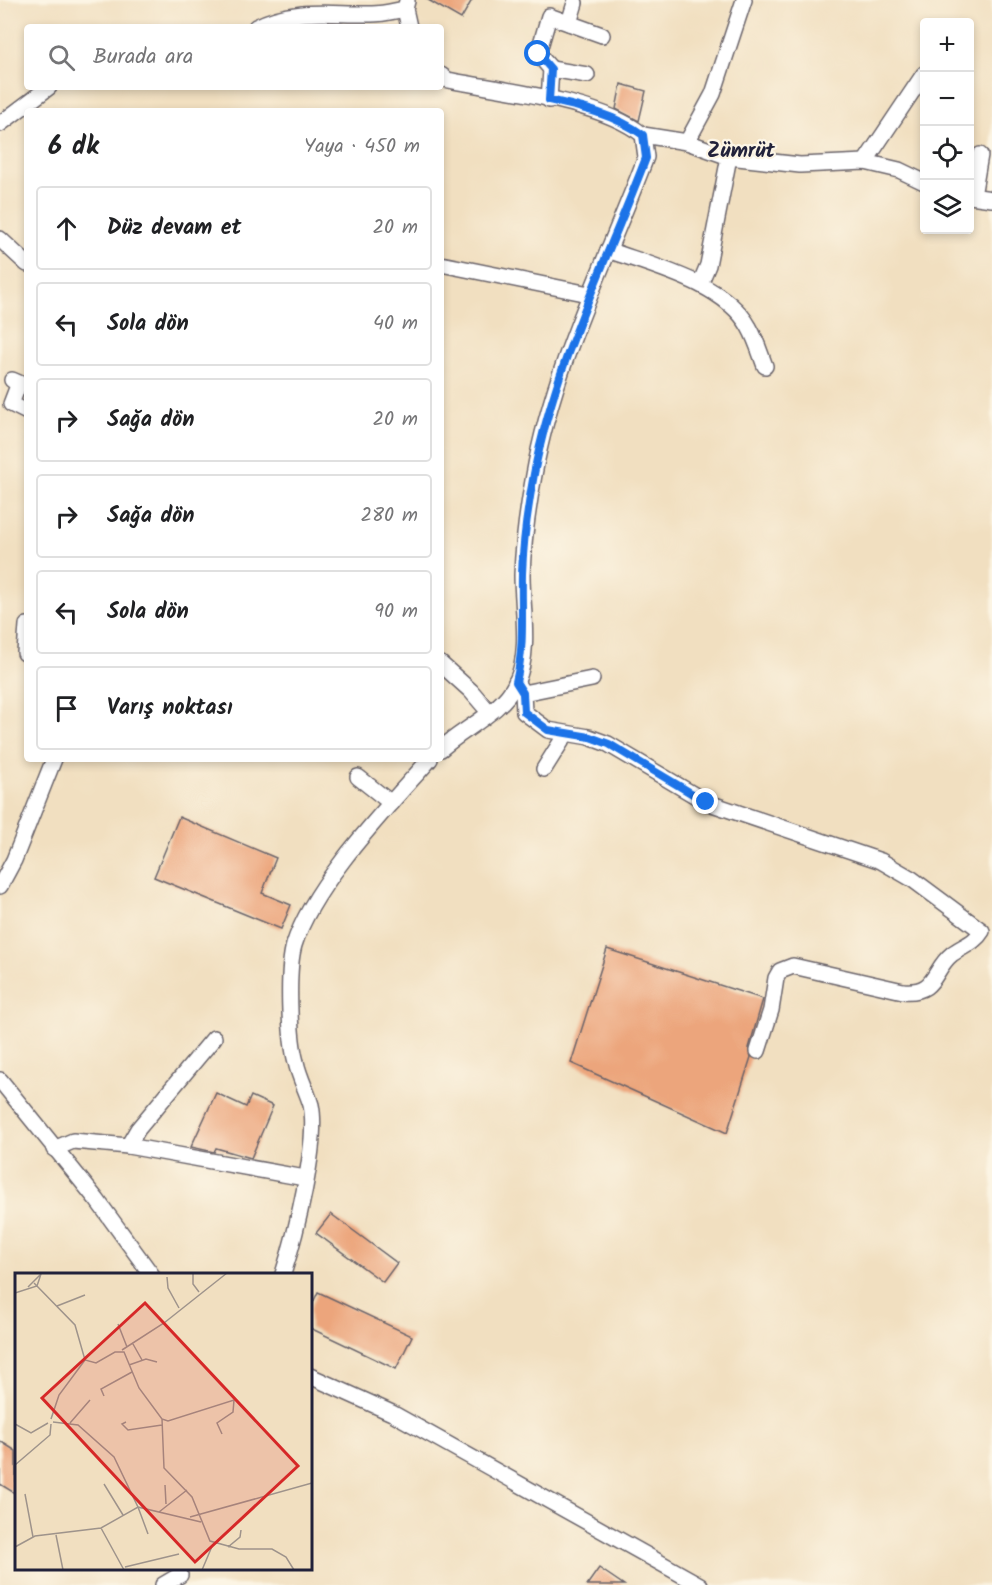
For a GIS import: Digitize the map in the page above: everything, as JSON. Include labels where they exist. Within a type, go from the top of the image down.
[{"type":"street","points":[[687,142],[713,94],[744,0]]},
{"type":"street","points":[[569,23],[575,3]]},
{"type":"street","points":[[262,24],[299,13],[374,14],[406,5],[409,24]]},
{"type":"street","points":[[587,75],[551,69],[538,54],[549,16],[602,35]]},
{"type":"street","points":[[549,100],[551,69]]},
{"type":"street","points":[[444,77],[448,80],[601,113],[632,126],[643,135],[687,142],[729,157],[800,165],[865,162],[899,170],[920,180]]},
{"type":"street","points":[[865,162],[920,80]]},
{"type":"street","points":[[0,124],[45,90]]},
{"type":"street","points":[[643,135],[646,158],[589,294],[547,413],[533,477],[522,572],[523,654],[520,688],[524,712],[531,720],[548,730],[590,737],[609,744],[706,802],[881,861],[912,879],[982,931],[973,942],[947,960],[932,983],[915,991],[903,992],[793,966],[784,969],[776,978],[771,1010],[758,1051]]},
{"type":"street","points":[[974,183],[980,156]]},
{"type":"street","points":[[700,284],[708,265],[729,157]]},
{"type":"street","points":[[974,196],[992,199]]},
{"type":"street","points":[[0,239],[24,258]]},
{"type":"street","points":[[608,250],[700,284],[724,300],[749,326],[765,366]]},
{"type":"street","points":[[444,265],[589,294]]},
{"type":"street","points":[[12,380],[19,383],[5,403],[24,411]]},
{"type":"street","points":[[444,667],[471,691],[489,712]]},
{"type":"street","points":[[444,746],[520,688],[592,679]]},
{"type":"street","points":[[544,769],[566,734]]},
{"type":"street","points":[[0,886],[14,860],[53,762]]},
{"type":"street","points":[[284,1273],[295,1236],[312,1134],[311,1105],[295,1058],[290,974],[294,946],[306,915],[359,840],[427,762]]},
{"type":"street","points":[[358,777],[391,803]]},
{"type":"street","points":[[129,1146],[138,1129],[214,1038]]},
{"type":"street","points":[[0,1080],[97,1200],[150,1273]]},
{"type":"street","points":[[54,1149],[73,1141],[129,1146],[305,1178]]},
{"type":"street","points":[[312,1377],[392,1413],[700,1585]]},
{"type":"street","points":[[163,1585],[181,1576]]},
{"type":"building","points":[[428,0],[472,0],[461,19]]},
{"type":"building","points":[[621,84],[646,91],[639,121],[616,109]]},
{"type":"building","points":[[179,817],[276,858],[262,893],[291,905],[281,929],[154,877]]},
{"type":"building","points":[[607,949],[763,999],[749,1048],[751,1057],[727,1133],[571,1063]]},
{"type":"building","points":[[216,1093],[246,1107],[251,1096],[273,1106],[251,1158],[216,1148],[214,1152],[191,1147]]},
{"type":"building","points":[[331,1214],[397,1263],[383,1282],[316,1233]]},
{"type":"building","points":[[318,1292],[412,1336],[396,1369],[312,1329],[312,1305]]},
{"type":"building","points":[[0,1441],[15,1450],[15,1493],[0,1484]]},
{"type":"building","points":[[599,1568],[624,1585],[587,1585]]},
{"type":"district","name":"Zümrüt","points":[[741,151]]},
{"type":"route","points":[[538,54],[551,69],[549,100],[601,113],[632,126],[643,135],[646,158],[589,294],[547,413],[533,477],[522,572],[523,654],[516,682],[523,693],[524,712],[539,726],[557,733],[581,735],[609,744],[706,802]]}]
